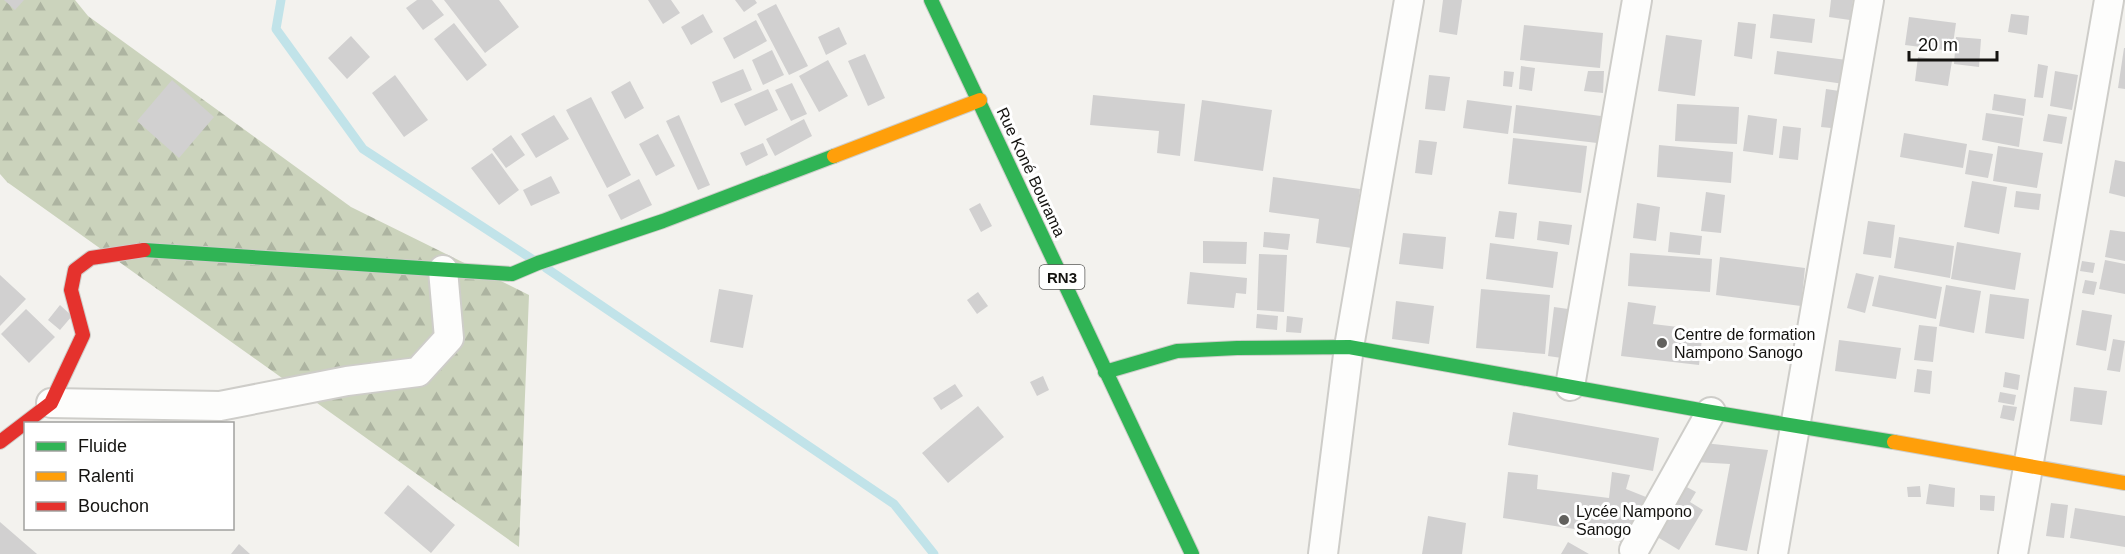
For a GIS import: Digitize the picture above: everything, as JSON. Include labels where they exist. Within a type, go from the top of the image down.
[{"type":"main road","name":"Rue Koné Bourama","points":[[932,0],[1192,554]]},
{"type":"main road","points":[[27,422],[51,404],[83,335],[71,290],[75,270],[91,258],[151,249],[310,262],[512,274],[537,263],[663,221],[980,100]]},
{"type":"main road","points":[[1105,372],[1177,351],[1349,347],[2125,483]]},
{"type":"main road","points":[[0,442],[24,424]]},
{"type":"street","points":[[1323,554],[1349,347],[1409,0]]},
{"type":"street","points":[[1570,386],[1637,0]]},
{"type":"street","points":[[1773,554],[1869,0]]},
{"type":"street","points":[[2013,554],[2109,0]]},
{"type":"street","points":[[51,404],[220,406],[347,381],[418,372],[449,338],[443,270]]},
{"type":"street","points":[[1634,550],[1711,412]]},
{"type":"green space","points":[[0,0],[75,0],[88,16],[351,207],[529,295],[519,547],[7,182],[0,174]]},
{"type":"building","points":[[4,0],[24,0],[15,10]]},
{"type":"building","points":[[417,0],[432,0],[444,15],[423,30],[406,8]]},
{"type":"building","points":[[444,0],[499,0],[519,27],[485,53]]},
{"type":"building","points":[[648,0],[671,0],[680,13],[663,24]]},
{"type":"building","points":[[735,0],[755,0],[757,3],[744,12]]},
{"type":"building","points":[[1443,0],[1462,0],[1457,35],[1439,32]]},
{"type":"building","points":[[1831,0],[1853,0],[1850,20],[1829,17]]},
{"type":"building","points":[[776,4],[808,66],[789,75],[757,14]]},
{"type":"building","points":[[703,14],[713,32],[691,45],[681,27]]},
{"type":"building","points":[[1773,14],[1815,19],[1812,43],[1770,38]]},
{"type":"building","points":[[2011,14],[2029,16],[2027,35],[2008,32]]},
{"type":"building","points":[[1909,17],[1956,23],[1952,51],[1905,45]]},
{"type":"building","points":[[756,20],[767,41],[734,59],[723,38]]},
{"type":"building","points":[[1738,22],[1756,24],[1752,59],[1734,56]]},
{"type":"building","points":[[454,23],[487,65],[467,81],[434,39]]},
{"type":"building","points":[[1524,25],[1603,33],[1600,68],[1520,60]]},
{"type":"building","points":[[839,27],[847,44],[826,55],[818,37]]},
{"type":"building","points":[[1666,35],[1702,40],[1695,96],[1658,91]]},
{"type":"building","points":[[351,36],[370,57],[347,79],[328,58]]},
{"type":"building","points":[[1956,37],[1981,39],[1979,67],[1954,64]]},
{"type":"building","points":[[2125,48],[2125,89],[2118,88]]},
{"type":"building","points":[[772,50],[784,75],[763,85],[752,60]]},
{"type":"building","points":[[1777,51],[1847,60],[1844,84],[1774,74]]},
{"type":"building","points":[[865,54],[885,98],[868,106],[848,61]]},
{"type":"building","points":[[1918,57],[1952,61],[1948,86],[1915,81]]},
{"type":"building","points":[[828,60],[848,96],[819,112],[799,76]]},
{"type":"building","points":[[2038,64],[2048,66],[2043,98],[2034,97]]},
{"type":"building","points":[[1521,66],[1535,68],[1532,91],[1519,89]]},
{"type":"building","points":[[743,69],[752,90],[721,103],[712,82]]},
{"type":"building","points":[[1504,71],[1514,72],[1512,87],[1503,86]]},
{"type":"building","points":[[1588,71],[1604,71],[1603,93],[1584,91]]},
{"type":"building","points":[[2055,71],[2078,75],[2072,110],[2050,106]]},
{"type":"building","points":[[395,75],[428,120],[404,137],[372,93]]},
{"type":"building","points":[[1429,75],[1450,77],[1445,111],[1425,109]]},
{"type":"building","points":[[172,80],[214,117],[179,158],[137,121]]},
{"type":"building","points":[[630,81],[644,108],[625,119],[611,92]]},
{"type":"building","points":[[792,83],[807,114],[791,121],[775,90]]},
{"type":"building","points":[[768,89],[778,110],[745,126],[734,104]]},
{"type":"building","points":[[1826,89],[1846,92],[1841,129],[1821,127]]},
{"type":"building","points":[[1994,94],[2026,99],[2024,116],[1992,110]]},
{"type":"building","points":[[1093,95],[1185,104],[1180,156],[1157,153],[1159,131],[1090,125]]},
{"type":"building","points":[[591,97],[631,175],[607,188],[566,110]]},
{"type":"building","points":[[1202,100],[1272,110],[1263,171],[1194,161]]},
{"type":"building","points":[[1467,100],[1512,106],[1508,134],[1463,128]]},
{"type":"building","points":[[1677,104],[1739,107],[1737,144],[1675,141]]},
{"type":"building","points":[[1516,105],[1601,116],[1597,143],[1513,133]]},
{"type":"building","points":[[1986,113],[2023,118],[2019,147],[1982,140]]},
{"type":"building","points":[[2048,114],[2067,117],[2062,144],[2043,141]]},
{"type":"building","points":[[554,115],[569,139],[536,158],[521,134]]},
{"type":"building","points":[[679,115],[710,185],[698,190],[666,121]]},
{"type":"building","points":[[1748,115],[1777,119],[1773,155],[1743,151]]},
{"type":"building","points":[[804,119],[812,136],[775,156],[766,139]]},
{"type":"building","points":[[1783,126],[1801,128],[1798,160],[1779,158]]},
{"type":"building","points":[[1904,133],[1967,144],[1963,168],[1900,157]]},
{"type":"building","points":[[658,134],[675,166],[656,176],[639,144]]},
{"type":"building","points":[[511,135],[525,155],[506,168],[492,149]]},
{"type":"building","points":[[1513,138],[1587,146],[1581,193],[1508,184]]},
{"type":"building","points":[[1419,140],[1437,142],[1432,175],[1415,173]]},
{"type":"building","points":[[763,143],[768,155],[746,166],[740,153]]},
{"type":"building","points":[[1659,145],[1733,152],[1731,183],[1657,177]]},
{"type":"building","points":[[1998,146],[2043,153],[2037,188],[1993,181]]},
{"type":"building","points":[[1969,150],[1993,154],[1988,178],[1965,174]]},
{"type":"building","points":[[492,153],[519,190],[499,205],[471,168]]},
{"type":"building","points":[[2115,160],[2125,162],[2125,197],[2109,193]]},
{"type":"building","points":[[551,176],[560,193],[531,206],[523,190]]},
{"type":"building","points":[[1273,177],[1360,189],[1352,248],[1316,243],[1319,219],[1269,212]]},
{"type":"building","points":[[639,179],[652,205],[621,220],[608,195]]},
{"type":"building","points":[[1972,181],[2007,187],[1999,234],[1964,227]]},
{"type":"building","points":[[2016,191],[2041,194],[2039,210],[2014,207]]},
{"type":"building","points":[[1706,192],[1725,195],[1721,233],[1701,231]]},
{"type":"building","points":[[980,203],[992,226],[981,232],[969,209]]},
{"type":"building","points":[[1637,203],[1660,207],[1656,241],[1633,238]]},
{"type":"building","points":[[1499,211],[1517,213],[1514,239],[1495,237]]},
{"type":"building","points":[[1539,221],[1572,225],[1569,245],[1537,240]]},
{"type":"building","points":[[1868,221],[1895,225],[1891,258],[1863,254]]},
{"type":"building","points":[[2110,230],[2125,232],[2125,261],[2105,257]]},
{"type":"building","points":[[1264,232],[1290,234],[1288,250],[1263,247]]},
{"type":"building","points":[[1670,232],[1702,236],[1700,255],[1668,252]]},
{"type":"building","points":[[1403,233],[1446,237],[1443,269],[1399,264]]},
{"type":"building","points":[[1899,237],[1954,246],[1950,278],[1894,268]]},
{"type":"building","points":[[1203,241],[1247,242],[1246,264],[1203,263]]},
{"type":"building","points":[[1957,242],[2021,253],[2015,290],[1951,279]]},
{"type":"building","points":[[1490,243],[1558,252],[1553,288],[1486,279]]},
{"type":"building","points":[[1630,253],[1712,259],[1710,292],[1628,286]]},
{"type":"building","points":[[1259,254],[1287,255],[1284,312],[1257,310]]},
{"type":"building","points":[[1720,257],[1805,268],[1801,306],[1716,295]]},
{"type":"building","points":[[2105,260],[2125,264],[2125,294],[2099,289]]},
{"type":"building","points":[[2082,261],[2095,263],[2093,273],[2080,271]]},
{"type":"building","points":[[1190,272],[1247,278],[1246,294],[1236,293],[1234,308],[1187,304]]},
{"type":"building","points":[[1856,273],[1874,277],[1865,313],[1847,308]]},
{"type":"building","points":[[0,275],[26,299],[0,326]]},
{"type":"building","points":[[1879,275],[1942,287],[1936,319],[1872,306]]},
{"type":"building","points":[[2085,280],[2097,282],[2094,295],[2082,293]]},
{"type":"building","points":[[1946,285],[1981,291],[1974,333],[1939,326]]},
{"type":"building","points":[[719,289],[753,295],[743,348],[710,342]]},
{"type":"building","points":[[1481,289],[1550,295],[1545,354],[1476,348]]},
{"type":"building","points":[[978,292],[988,306],[977,314],[967,300]]},
{"type":"building","points":[[1990,294],[2029,299],[2024,339],[1985,333]]},
{"type":"building","points":[[1396,301],[1434,306],[1429,344],[1392,339]]},
{"type":"building","name":"Centre de formation Nampono Sanogo","points":[[1628,302],[1656,306],[1653,324],[1703,330],[1699,365],[1621,356]]},
{"type":"building","points":[[60,305],[72,316],[60,330],[48,320]]},
{"type":"building","points":[[1554,307],[1568,309],[1562,358],[1548,356]]},
{"type":"building","points":[[26,309],[55,337],[29,363],[1,334]]},
{"type":"building","points":[[2082,310],[2112,315],[2106,351],[2076,345]]},
{"type":"building","points":[[1257,314],[1278,316],[1277,330],[1256,328]]},
{"type":"building","points":[[1287,316],[1303,318],[1301,333],[1286,332]]},
{"type":"building","points":[[1919,325],[1937,327],[1933,362],[1914,360]]},
{"type":"building","points":[[2113,339],[2125,341],[2120,372],[2107,370]]},
{"type":"building","points":[[1839,340],[1901,348],[1896,379],[1835,371]]},
{"type":"building","points":[[1917,369],[1932,371],[1930,394],[1914,392]]},
{"type":"building","points":[[2005,372],[2020,375],[2018,390],[2003,387]]},
{"type":"building","points":[[1043,376],[1049,390],[1037,396],[1030,382]]},
{"type":"building","points":[[955,384],[963,396],[941,410],[933,398]]},
{"type":"building","points":[[2074,387],[2107,391],[2102,425],[2070,421]]},
{"type":"building","points":[[2000,392],[2016,395],[2014,405],[1998,402]]},
{"type":"building","points":[[2003,405],[2017,407],[2014,421],[2000,418]]},
{"type":"building","points":[[978,406],[1004,437],[948,483],[922,453]]},
{"type":"building","points":[[1513,412],[1659,438],[1653,471],[1508,445]]},
{"type":"building","points":[[1695,442],[1768,450],[1747,551],[1715,545],[1730,464],[1695,462]]},
{"type":"building","points":[[1508,472],[1538,475],[1537,489],[1609,498],[1612,472],[1630,475],[1626,489],[1646,497],[1621,542],[1600,533],[1503,518]]},
{"type":"building","points":[[1929,484],[1955,488],[1954,507],[1926,504]]},
{"type":"building","points":[[408,485],[455,525],[431,553],[384,513]]},
{"type":"building","points":[[1683,485],[1696,492],[1690,502],[1703,510],[1679,550],[1654,535]]},
{"type":"building","points":[[1920,486],[1921,497],[1908,497],[1907,487]]},
{"type":"building","points":[[1980,495],[1995,496],[1994,511],[1980,510]]},
{"type":"building","points":[[2051,503],[2068,505],[2064,538],[2046,536]]},
{"type":"building","points":[[2075,508],[2125,516],[2125,547],[2070,538]]},
{"type":"building","points":[[1428,516],[1466,523],[1462,554],[1422,554]]},
{"type":"building","points":[[0,522],[37,554],[0,554]]},
{"type":"building","points":[[1568,542],[1589,554],[1561,554]]},
{"type":"building","points":[[239,544],[250,554],[231,554]]},
{"type":"waterway","points":[[281,0],[276,29],[363,149],[532,259]]},
{"type":"waterway","points":[[546,268],[894,504],[934,554]]},
{"type":"traffic: fast","points":[[931,0],[1192,554]]},
{"type":"traffic: fast","points":[[144,250],[512,274],[663,221],[834,156]]},
{"type":"traffic: fast","points":[[1105,372],[1177,351],[1349,347],[1711,412],[1894,442]]},
{"type":"traffic: slow","points":[[834,156],[980,100]]},
{"type":"traffic: slow","points":[[1894,442],[2125,483]]},
{"type":"traffic: jam","points":[[26,422],[51,403],[83,335],[71,290],[75,270],[91,258],[144,250]]},
{"type":"traffic: jam","points":[[0,442],[24,424]]},
{"type":"place","name":"Centre de formation Nampono Sanogo","points":[[1662,343]]},
{"type":"place","name":"Lycée Nampono Sanogo","points":[[1564,520]]}]
